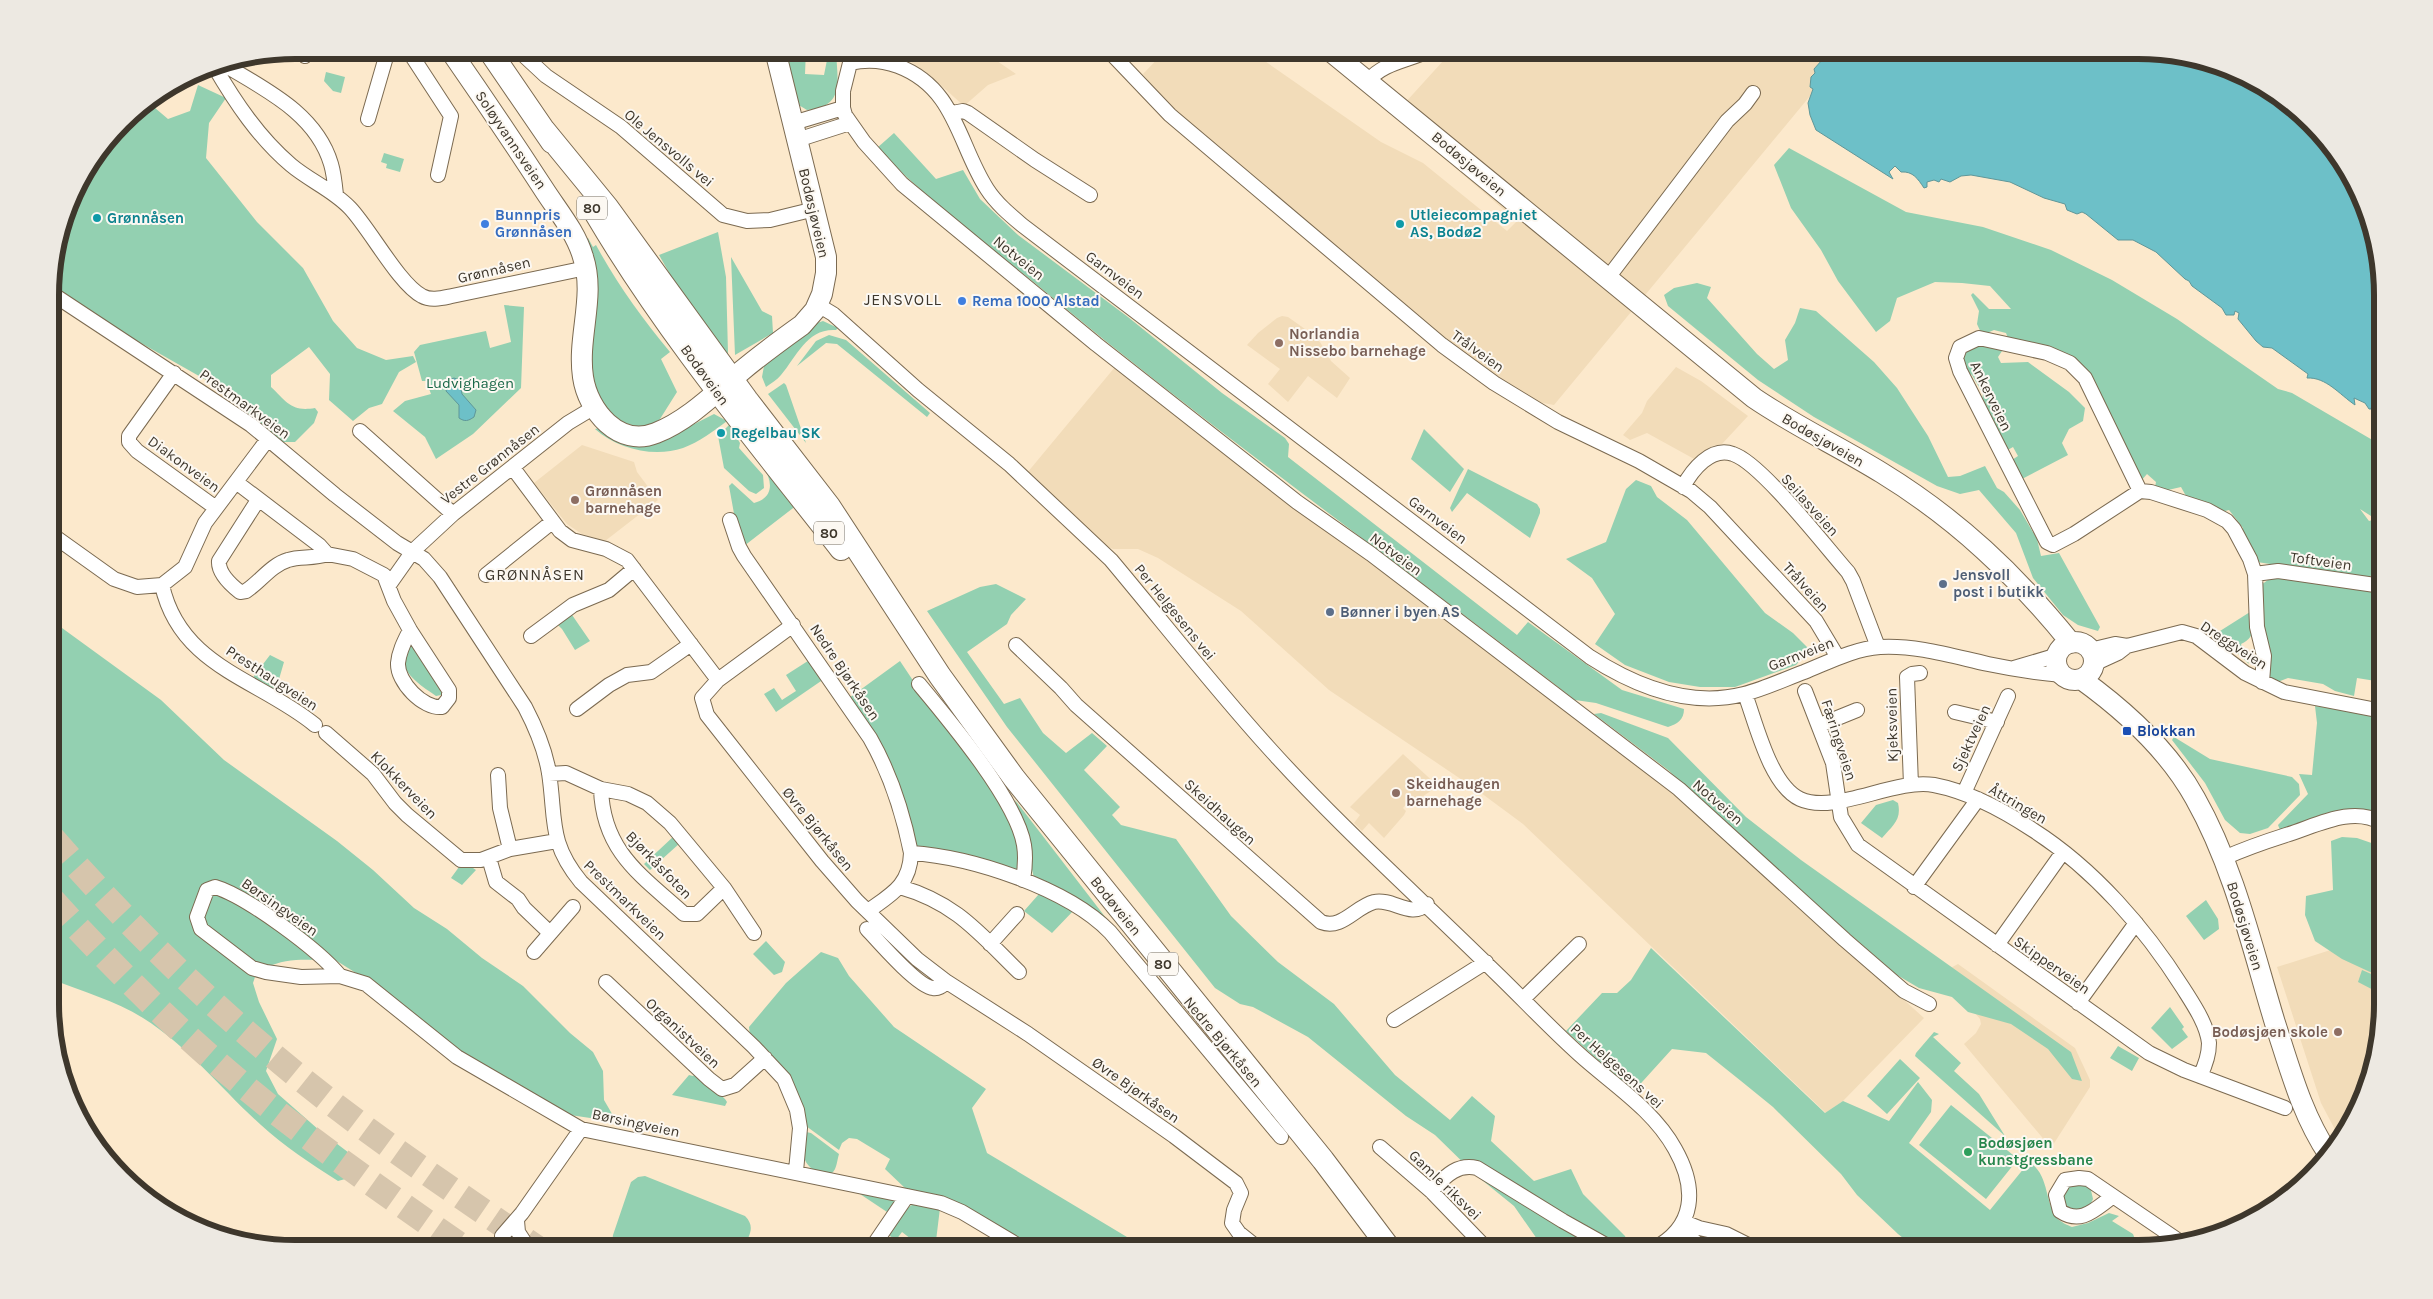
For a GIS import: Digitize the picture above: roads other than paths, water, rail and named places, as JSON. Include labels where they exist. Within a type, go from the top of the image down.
[{"type":"main road","name":"Bodøveien","points":[[495,59],[544,130],[607,207],[724,385],[829,506],[940,676],[1014,778],[1317,1152],[1383,1240]]},
{"type":"street","points":[[368,119],[385,59]]},
{"type":"street","points":[[414,59],[451,116],[438,175]]},
{"type":"street","name":"Soløyvannsveien","points":[[456,59],[578,243],[586,268],[588,292],[582,363],[587,394],[593,408],[605,421],[626,434],[646,436],[673,424],[724,385]]},
{"type":"street","name":"Ole Jensvolls vei","points":[[528,59],[546,76],[621,127],[723,215],[747,221],[770,220],[815,209]]},
{"type":"street","name":"Bodøsjøveien","points":[[724,385],[802,325],[818,305],[826,273],[826,257],[777,59]]},
{"type":"street","name":"Garnveien","points":[[843,108],[848,59]]},
{"type":"street","name":"Garnveien","points":[[863,59],[887,62],[907,70],[926,82],[940,95],[952,113],[975,169],[988,191],[1009,214],[1590,657],[1628,679],[1667,693],[1704,698],[1745,694],[1804,672],[1837,656],[1878,647],[1916,647],[2011,669],[2084,667]]},
{"type":"street","name":"Trålveien","points":[[1117,59],[1170,115],[1442,345],[1494,383],[1558,422],[1639,461],[1683,487],[1710,507],[1816,621],[1837,656]]},
{"type":"street","name":"Bodøsjøveien","points":[[1340,59],[1754,398],[1785,419],[1880,472],[1946,516],[2004,567],[2050,617],[2063,650],[2057,666],[2084,667]]},
{"type":"street","points":[[1368,81],[1376,71],[1405,59]]},
{"type":"street","points":[[230,68],[275,94],[307,124],[327,152],[332,165],[336,195]]},
{"type":"street","name":"Grønnåsen","points":[[217,72],[233,98],[253,125],[290,164],[336,195],[368,229],[408,284],[422,296],[430,299],[452,296],[586,268]]},
{"type":"street","points":[[1607,279],[1727,120],[1745,104],[1753,93]]},
{"type":"street","points":[[795,132],[843,108]]},
{"type":"street","name":"Notveien","points":[[843,108],[864,142],[902,184],[1096,344],[1297,502],[1370,554],[1679,789],[1840,936],[1904,991],[1929,1004]]},
{"type":"street","points":[[952,113],[963,111],[968,113],[1035,160],[1090,195]]},
{"type":"street","points":[[795,132],[850,122]]},
{"type":"street","name":"Prestmarkveien","points":[[59,298],[174,373],[268,439],[335,495],[397,543],[424,559],[450,588],[526,707],[540,738],[549,774],[553,826],[556,841],[563,857],[581,882],[765,1058],[784,1079],[797,1110],[800,1128],[796,1171]]},
{"type":"street","name":"Per Helgesens vei","points":[[818,305],[833,314],[918,390],[1009,464],[1086,534],[1111,560],[1270,749],[1569,1046],[1634,1100],[1667,1136],[1681,1161],[1685,1174],[1688,1202],[1682,1225]]},
{"type":"street","name":"Ankerveien","points":[[1987,338],[2060,357],[2078,369],[2091,391],[2140,492],[2067,538],[2053,545],[2047,542],[1960,371],[1956,358],[1960,347],[1972,340],[1987,338]]},
{"type":"street","name":"Diakonveien","points":[[174,373],[129,436],[129,442],[136,451],[216,508]]},
{"type":"street","name":"Vestre Grønnåsen","points":[[413,551],[453,514],[568,423],[593,408]]},
{"type":"street","points":[[360,431],[453,514]]},
{"type":"street","name":"Diakonveien","points":[[162,585],[185,567],[205,523],[268,439]]},
{"type":"street","name":"Seilasveien","points":[[1683,487],[1694,469],[1708,458],[1720,453],[1732,453],[1744,459],[1781,494],[1848,572],[1878,647]]},
{"type":"street","points":[[513,468],[552,522],[572,540],[606,549],[627,560],[718,680]]},
{"type":"street","name":"Diakonveien","points":[[236,482],[319,545],[327,554]]},
{"type":"street","points":[[2140,492],[2150,492],[2195,506],[2227,521],[2250,559],[2255,574],[2255,610],[2264,656],[2262,682]]},
{"type":"street","name":"Diakonveien","points":[[258,500],[218,561],[221,572],[240,592],[246,591],[280,563],[290,559],[316,558],[327,554],[364,563],[384,575],[389,585]]},
{"type":"street","name":"Nedre Bjørkåsen","points":[[730,520],[739,547],[881,757],[896,796],[911,853],[908,873],[900,887]]},
{"type":"street","points":[[486,575],[552,522]]},
{"type":"street","points":[[59,540],[114,579],[138,587],[162,585]]},
{"type":"street","points":[[410,630],[398,663],[401,678],[432,707],[444,706],[449,698],[449,690],[410,630],[394,601],[389,585],[413,551]]},
{"type":"street","points":[[531,636],[573,605],[609,590],[634,570]]},
{"type":"street","name":"Toftveien","points":[[2255,574],[2278,571],[2374,585]]},
{"type":"street","name":"Presthaugveien","points":[[162,585],[170,612],[185,634],[225,670],[303,715],[321,729]]},
{"type":"street","name":"Øvre Bjørkåsen","points":[[793,625],[718,680],[702,698],[707,716],[822,861],[868,911],[917,959],[947,982],[1028,1034],[1174,1136],[1236,1184],[1241,1193],[1234,1210],[1232,1224],[1248,1240]]},
{"type":"street","name":"Dreggveien","points":[[2084,667],[2118,653],[2127,646],[2182,632],[2196,636],[2240,670],[2284,692],[2374,709]]},
{"type":"street","points":[[577,710],[609,684],[627,675],[651,672],[691,644]]},
{"type":"street","name":"Bodøsjøveien","points":[[2063,650],[2082,644],[2084,667],[2171,763],[2195,797],[2224,858],[2305,1113],[2325,1148]]},
{"type":"street","name":"Skeidhaugen","points":[[1016,645],[1082,711],[1321,922],[1328,924],[1340,922],[1367,904],[1377,902],[1391,902],[1414,910],[1422,908],[1427,904]]},
{"type":"street","name":"Garnveien","points":[[2011,669],[2063,650]]},
{"type":"street","name":"Kjeksveien","points":[[1911,785],[1907,677],[1920,673]]},
{"type":"street","points":[[919,684],[987,772],[1007,803],[1024,845],[1023,880]]},
{"type":"street","name":"Færingveien","points":[[1805,691],[1820,725],[1833,763],[1839,792],[1838,801]]},
{"type":"street","name":"Åttringen","points":[[1745,694],[1774,771],[1791,794],[1808,802],[1838,801],[1911,785],[1932,785],[1978,799],[2020,821],[2063,852],[2102,887],[2136,923],[2174,973],[2200,1018],[2209,1043],[2208,1054],[2200,1076]]},
{"type":"street","name":"Sjektveien","points":[[1964,794],[2008,696]]},
{"type":"street","points":[[1820,725],[1857,710]]},
{"type":"street","points":[[1955,712],[1996,722]]},
{"type":"street","name":"Klokkerveien","points":[[321,729],[373,774],[382,783],[395,803],[461,860],[470,861],[489,858],[510,849],[556,841]]},
{"type":"street","points":[[549,774],[566,773],[601,789],[635,797],[653,807],[670,823],[724,888],[754,933]]},
{"type":"street","points":[[498,775],[500,808],[510,849]]},
{"type":"street","name":"Bjørkåsfoten","points":[[601,789],[606,826],[619,850],[684,914],[697,914],[724,888]]},
{"type":"street","points":[[1914,887],[1978,799]]},
{"type":"street","name":"Skipperveien","points":[[1838,801],[1841,817],[1858,844],[1914,887],[2149,1053],[2184,1070],[2285,1108]]},
{"type":"street","points":[[2224,858],[2329,819],[2356,816],[2374,821]]},
{"type":"street","points":[[1997,945],[2063,852]]},
{"type":"street","name":"Nedre Bjørkåsen","points":[[911,853],[926,854],[979,866],[1023,880],[1083,908],[1101,922],[1281,1137]]},
{"type":"street","points":[[489,858],[496,882],[518,899],[524,908],[550,933]]},
{"type":"street","name":"Børsingveien","points":[[340,976],[320,955],[242,898],[215,887],[207,890],[198,917],[201,929],[252,968],[301,977],[340,976],[366,984],[457,1057],[581,1129],[796,1171],[941,1203],[962,1212],[1009,1240]]},
{"type":"street","points":[[868,911],[900,887],[919,892],[950,907],[1019,972]]},
{"type":"street","points":[[534,952],[573,907]]},
{"type":"street","points":[[990,944],[1017,914]]},
{"type":"street","points":[[2078,1003],[2136,923]]},
{"type":"street","points":[[867,929],[920,982],[934,988],[942,986],[947,982]]},
{"type":"street","points":[[1523,999],[1579,944]]},
{"type":"street","points":[[1394,1020],[1486,962]]},
{"type":"street","name":"Organistveien","points":[[606,982],[709,1080],[722,1089],[735,1085],[765,1058]]},
{"type":"street","points":[[502,1236],[516,1221],[581,1129]]},
{"type":"street","name":"Gamle riksvei","points":[[1380,1147],[1431,1192],[1478,1240]]},
{"type":"street","points":[[1431,1192],[1456,1169],[1469,1166],[1477,1168],[1563,1222],[1596,1240]]},
{"type":"street","points":[[877,1240],[907,1196]]},
{"type":"street","points":[[2112,1197],[2173,1237]]},
{"type":"street","points":[[516,1221],[518,1232],[523,1240]]},
{"type":"street","points":[[1667,1240],[1682,1225]]},
{"type":"street","points":[[1682,1225],[1695,1240]]},
{"type":"street","points":[[1682,1225],[1726,1234],[1738,1240]]},
{"type":"water","points":[[1823,59],[2153,59],[2184,63],[2214,71],[2256,90],[2294,117],[2316,139],[2343,177],[2362,219],[2370,249],[2374,280],[2374,405],[2372,405],[2371,409],[2369,409],[2365,403],[2354,398],[2355,405],[2326,383],[2314,378],[2307,378],[2308,374],[2272,348],[2263,347],[2256,341],[2238,319],[2239,313],[2235,311],[2234,315],[2226,315],[2222,308],[2192,286],[2189,281],[2156,252],[2133,240],[2118,240],[2082,212],[2077,214],[2067,210],[2065,204],[2044,198],[2010,182],[1971,175],[1961,176],[1950,182],[1941,179],[1939,182],[1934,180],[1927,182],[1927,187],[1924,188],[1915,176],[1901,172],[1895,166],[1889,172],[1893,179],[1816,130],[1808,103],[1813,89],[1810,87],[1811,77],[1815,73],[1814,69]]},
{"type":"water","points":[[454,378],[459,380],[462,394],[476,410],[474,417],[468,420],[459,418],[459,405],[446,391],[449,380]]},
{"type":"tunnel","points":[[59,846],[118,911],[188,980],[298,1077],[362,1126],[525,1240]]},
{"type":"tunnel","points":[[59,908],[102,954],[155,1006],[237,1080],[339,1160],[452,1240]]},
{"type":"place","name":"Grønnåsen","points":[[97,218]]},
{"type":"place","name":"Bunnpris Grønnåsen","points":[[485,224]]},
{"type":"place","name":"Utleiecompagniet AS, Bodø2","points":[[1400,224]]},
{"type":"place","name":"Rema 1000 Alstad","points":[[962,301]]},
{"type":"place","name":"Norlandia Nissebo barnehage","points":[[1279,343]]},
{"type":"place","name":"Regelbau SK","points":[[721,433]]},
{"type":"place","name":"Grønnåsen barnehage","points":[[575,500]]},
{"type":"place","name":"Jensvoll post i butikk","points":[[1943,584]]},
{"type":"place","name":"Bønner i byen AS","points":[[1330,612]]},
{"type":"place","name":"Blokkan","points":[[2127,731]]},
{"type":"place","name":"Skeidhaugen barnehage","points":[[1396,793]]},
{"type":"place","name":"Bodøsjøen skole","points":[[2338,1032]]},
{"type":"place","name":"Bodøsjøen kunstgressbane","points":[[1968,1152]]},
{"type":"district","name":"JENSVOLL","points":[[903,299]]},
{"type":"district","name":"GRØNNÅSEN","points":[[535,574]]},
{"type":"park label","name":"Ludvighagen","points":[[470,383]]}]
